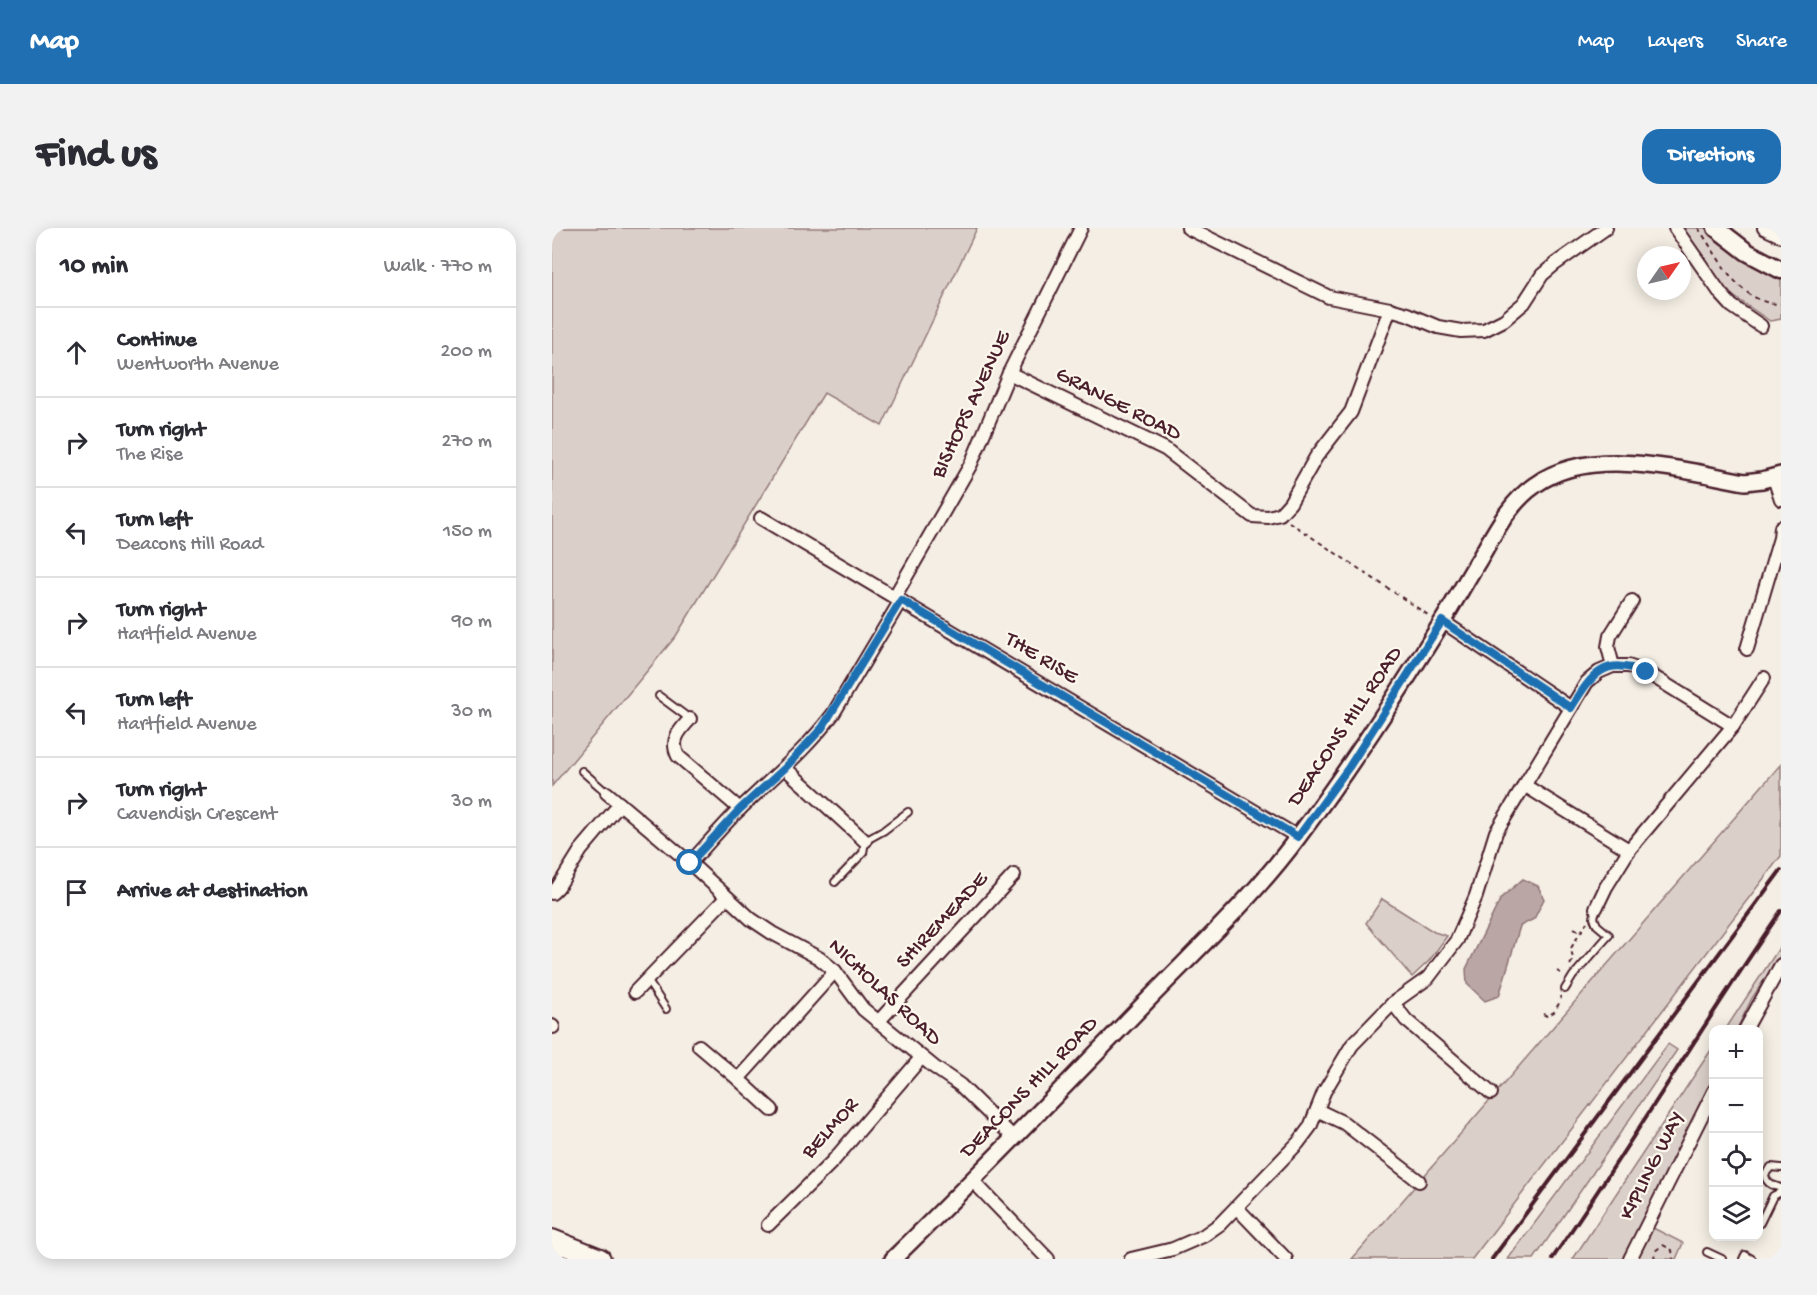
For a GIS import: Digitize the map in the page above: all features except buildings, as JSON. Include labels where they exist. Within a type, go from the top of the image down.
[{"type":"main road","points":[[1716,228],[1747,252],[1781,270]]},
{"type":"main road","points":[[558,1248],[600,1259]]},
{"type":"street","name":"BISHOPS AVENUE","points":[[690,863],[740,809],[785,768],[833,714],[971,464],[1009,373],[1081,228]]},
{"type":"street","points":[[1188,228],[1329,297],[1390,309],[1438,327],[1461,331],[1484,330],[1504,320],[1524,303],[1542,276],[1555,264],[1606,228]]},
{"type":"street","points":[[1675,228],[1721,294],[1732,306],[1761,326]]},
{"type":"street","points":[[1764,228],[1781,236]]},
{"type":"street","points":[[1280,514],[1290,503],[1317,458],[1351,412],[1390,309]]},
{"type":"street","name":"GRANGE ROAD","points":[[1009,373],[1165,449],[1252,516],[1268,517],[1280,514]]},
{"type":"street","name":"DEACONS HILL ROAD","points":[[893,1259],[1249,896],[1298,837],[1349,767],[1499,524],[1514,504],[1537,483],[1556,473],[1584,466],[1638,464],[1745,482],[1778,476]]},
{"type":"street","points":[[1778,476],[1781,499]]},
{"type":"street","name":"THE RISE","points":[[761,518],[1298,837]]},
{"type":"street","points":[[1747,649],[1780,538],[1781,526]]},
{"type":"street","points":[[1613,666],[1608,647],[1610,636],[1632,601]]},
{"type":"street","points":[[1439,621],[1571,708]]},
{"type":"street","points":[[1131,1259],[1173,1249],[1203,1236],[1237,1208],[1298,1143],[1310,1127],[1328,1084],[1352,1045],[1393,1003],[1428,978],[1457,940],[1476,896],[1496,832],[1587,682],[1599,672],[1613,666],[1628,666],[1646,672],[1733,726]]},
{"type":"street","points":[[1596,908],[1614,872],[1629,850],[1733,726],[1764,678]]},
{"type":"street","points":[[690,719],[675,737],[674,746],[678,756],[740,809]]},
{"type":"street","points":[[785,768],[865,841]]},
{"type":"street","points":[[1524,785],[1629,850]]},
{"type":"street","name":"NICHOLAS ROAD","points":[[607,793],[758,924],[819,958],[835,971],[856,1000],[878,1022],[921,1058],[960,1085],[1014,1138]]},
{"type":"street","points":[[552,893],[581,850],[620,804]]},
{"type":"street","name":"SHIREMEADE","points":[[878,1022],[1014,875]]},
{"type":"street","points":[[635,992],[726,898]]},
{"type":"street","points":[[1747,1025],[1781,965]]},
{"type":"street","points":[[738,1079],[835,971]]},
{"type":"street","points":[[1393,1003],[1406,1020],[1491,1093]]},
{"type":"street","points":[[699,1046],[772,1110]]},
{"type":"street","name":"BELMOR","points":[[768,1225],[833,1161],[921,1058]]},
{"type":"street","name":"KIPLING WAY","points":[[1630,1259],[1709,1099]]},
{"type":"street","points":[[1317,1110],[1344,1123],[1419,1181]]},
{"type":"street","points":[[972,1180],[1048,1259]]},
{"type":"street","points":[[1237,1208],[1286,1259]]},
{"type":"lane","points":[[659,696],[690,719]]},
{"type":"lane","name":"NICHOLAS ROAD","points":[[582,771],[607,793]]},
{"type":"lane","points":[[835,882],[863,853],[865,841],[908,812]]},
{"type":"lane","points":[[1565,989],[1573,976],[1610,935],[1597,925],[1594,918],[1596,908]]},
{"type":"lane","points":[[646,980],[666,1009]]},
{"type":"lane","points":[[1763,1217],[1773,1196],[1781,1190],[1770,1185],[1766,1180],[1766,1172],[1771,1167],[1781,1168]]},
{"type":"lane","points":[[1707,1252],[1722,1259]]},
{"type":"lane","points":[[1743,1259],[1745,1255],[1752,1259]]},
{"type":"path","points":[[1698,228],[1732,279],[1752,298],[1772,304],[1781,304]]},
{"type":"path","points":[[1280,514],[1344,560],[1439,621]]},
{"type":"path","points":[[1574,928],[1581,932]]},
{"type":"path","points":[[1557,971],[1564,975]]},
{"type":"path","points":[[1654,1259],[1654,1251],[1663,1245],[1672,1250],[1673,1259]]},
{"type":"shaded area","points":[[552,228],[977,228],[882,426],[824,393],[676,636],[552,786]]},
{"type":"shaded area","points":[[1682,228],[1706,228],[1746,262],[1781,280],[1781,319],[1770,321],[1726,291]]},
{"type":"shaded area","points":[[1781,764],[1781,856],[1472,1259],[1352,1259]]},
{"type":"shaded area","points":[[1523,879],[1538,886],[1544,899],[1534,919],[1520,926],[1499,996],[1485,1001],[1467,984],[1466,969],[1501,898]]},
{"type":"shaded area","points":[[1382,899],[1434,932],[1447,936],[1429,961],[1412,977],[1366,923]]},
{"type":"shaded area","points":[[1781,945],[1781,955],[1752,998],[1739,1025],[1728,1025]]},
{"type":"shaded area","points":[[1668,1044],[1677,1050],[1534,1259],[1508,1259]]},
{"type":"shaded area","points":[[1709,1053],[1709,1085],[1625,1259],[1573,1259]]},
{"type":"shaded area","points":[[1653,1228],[1683,1243],[1676,1259],[1637,1259]]},
{"type":"railway","points":[[1492,1259],[1781,870]]},
{"type":"railway","points":[[1552,1259],[1781,911]]},
{"type":"route","points":[[690,863],[740,809],[785,768],[822,728],[833,714],[901,600],[1298,837],[1349,767],[1442,621],[1571,708],[1587,682],[1599,672],[1613,666],[1628,666],[1646,672]]}]
